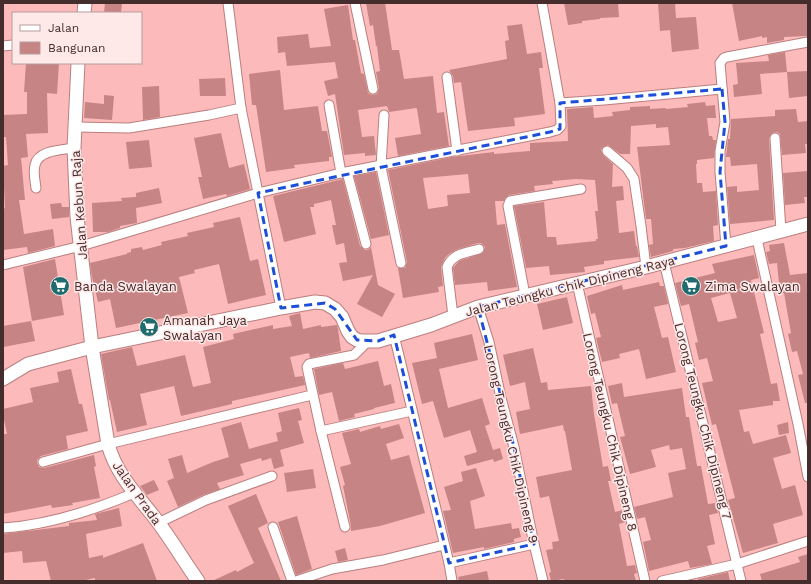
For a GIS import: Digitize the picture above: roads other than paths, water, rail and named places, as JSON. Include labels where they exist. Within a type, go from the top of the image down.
[{"type":"street","points":[[228,3],[242,108],[280,308]]},
{"type":"street","points":[[355,3],[373,89]]},
{"type":"street","points":[[3,265],[82,246],[258,192],[557,130],[561,126],[560,103],[542,3]]},
{"type":"street","points":[[726,246],[720,172],[720,151],[725,122],[720,66],[724,58],[808,42]]},
{"type":"street","name":"Jalan Kebun Raja","points":[[78,64],[74,148],[77,217],[82,246],[85,295],[92,347]]},
{"type":"street","points":[[447,77],[457,150]]},
{"type":"street","points":[[560,103],[722,89]]},
{"type":"street","points":[[329,105],[344,173],[366,244]]},
{"type":"street","points":[[75,128],[129,128],[242,108]]},
{"type":"street","points":[[384,115],[381,166],[401,263]]},
{"type":"street","points":[[775,138],[781,231]]},
{"type":"street","points":[[36,188],[34,171],[35,163],[38,158],[53,151],[74,148]]},
{"type":"street","points":[[608,151],[627,168],[634,179],[646,267]]},
{"type":"street","points":[[525,295],[508,203],[581,189]]},
{"type":"street","name":"Jalan Teungku Chik Dipineng Raya","points":[[368,341],[378,341],[431,325],[478,307],[646,267],[808,224]]},
{"type":"street","points":[[757,238],[798,424],[808,477]]},
{"type":"street","points":[[453,316],[447,266],[450,260],[456,256],[479,249]]},
{"type":"street","name":"Lorong Teungku Chik Dipineng 7","points":[[664,262],[741,581]]},
{"type":"street","name":"Lorong Teungku Chik Dipineng 8","points":[[577,283],[645,581]]},
{"type":"street","points":[[3,379],[28,364],[92,347],[315,302],[325,303],[336,308],[352,337],[357,340],[368,341]]},
{"type":"street","name":"Lorong Teungku Chik Dipineng 9","points":[[478,307],[489,342],[501,398],[514,447],[543,581]]},
{"type":"street","points":[[394,335],[449,563],[452,581]]},
{"type":"street","points":[[345,527],[312,395],[307,367],[309,364],[354,355],[368,341]]},
{"type":"street","name":"Jalan Prada","points":[[92,347],[108,444],[114,462],[134,493],[158,523],[196,581]]},
{"type":"street","points":[[43,462],[108,444],[312,395]]},
{"type":"street","points":[[321,431],[412,411]]},
{"type":"street","points":[[158,523],[206,500],[272,476]]},
{"type":"street","points":[[3,528],[33,524],[81,514],[134,493]]},
{"type":"street","points":[[273,527],[292,581]]},
{"type":"street","points":[[662,581],[737,564],[808,541]]},
{"type":"street","points":[[449,563],[534,544]]},
{"type":"street","points":[[296,581],[332,569],[383,560],[444,545]]},
{"type":"place","name":"Banda Swalayan","points":[[60,286]]},
{"type":"place","name":"Zima Swalayan","points":[[691,286]]},
{"type":"place","name":"Amanah Jaya Swalayan","points":[[149,327]]}]
